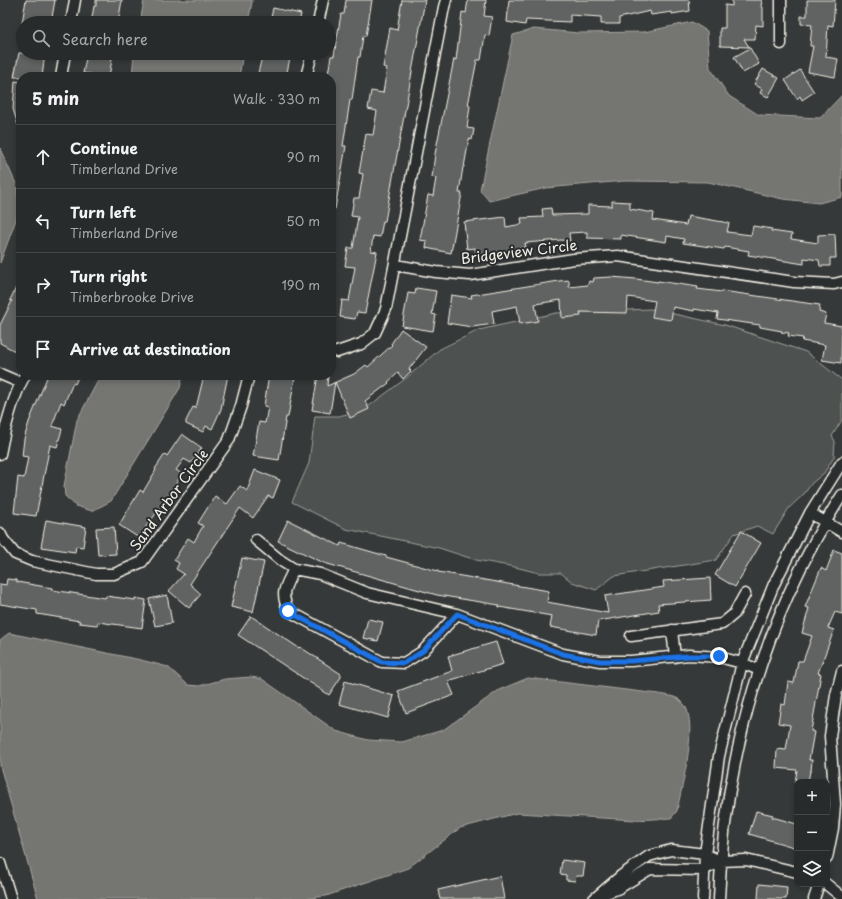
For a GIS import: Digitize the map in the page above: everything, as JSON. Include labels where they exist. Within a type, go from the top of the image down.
[{"type":"street","points":[[72,16],[75,0]]},
{"type":"street","points":[[320,16],[323,0]]},
{"type":"street","points":[[337,352],[361,344],[375,333],[386,309],[446,0]]},
{"type":"street","points":[[781,0],[781,44]]},
{"type":"street","points":[[62,72],[64,60]]},
{"type":"street","points":[[307,72],[310,60]]},
{"type":"street","name":"Bridgeview Circle","points":[[395,265],[436,272],[470,275],[574,259],[618,256],[794,282],[834,284],[842,282]]},
{"type":"street","points":[[0,374],[16,377]]},
{"type":"street","points":[[0,454],[5,429],[23,380]]},
{"type":"street","name":"Sand Arbor Circle","points":[[0,533],[2,539],[15,554],[32,560],[96,574],[114,574],[142,562],[229,440],[241,406],[248,380]]},
{"type":"street","points":[[703,899],[705,854],[719,756],[742,663],[774,584],[810,513],[842,462]]},
{"type":"street","points":[[719,899],[720,862],[736,758],[759,670],[777,620],[800,569],[825,522],[842,495]]},
{"type":"street","points":[[810,513],[842,532]]},
{"type":"street","points":[[256,540],[280,560],[294,569],[320,574],[367,594],[457,614],[563,654],[600,661],[631,661],[689,656],[719,656],[759,670]]},
{"type":"street","points":[[294,569],[284,590],[283,601],[288,611],[382,662],[404,663],[423,651],[457,614]]},
{"type":"street","points":[[631,636],[722,624],[734,614],[745,594]]},
{"type":"street","points":[[672,630],[675,657]]},
{"type":"street","points":[[828,851],[833,828],[835,804],[830,736],[836,695],[842,671]]},
{"type":"street","points":[[596,898],[622,875],[650,856],[671,850],[705,854],[720,862]]},
{"type":"street","points":[[596,898],[619,888],[650,868],[704,870],[720,862],[746,860],[794,871]]},
{"type":"street","points":[[0,863],[11,899]]},
{"type":"street","points":[[814,899],[818,887]]},
{"type":"street","points":[[830,887],[842,897]]},
{"type":"shaded area","points":[[144,0],[252,0],[249,16],[141,16]]},
{"type":"shaded area","points":[[692,22],[707,31],[710,68],[729,96],[759,115],[820,118],[842,95],[842,197],[819,203],[783,199],[708,182],[624,181],[546,188],[489,201],[480,190],[513,35],[534,29],[579,33],[644,32]]},
{"type":"shaded area","points":[[133,60],[242,60],[240,72],[132,72]]},
{"type":"shaded area","points":[[0,148],[16,184],[16,220],[0,263]]},
{"type":"shaded area","points":[[651,309],[725,325],[806,352],[842,380],[842,420],[832,436],[835,441],[834,457],[824,473],[812,483],[804,494],[789,508],[773,534],[757,526],[734,534],[716,560],[614,576],[596,590],[572,582],[561,573],[539,573],[476,560],[439,548],[346,529],[292,502],[309,463],[315,416],[339,416],[365,409],[405,379],[440,349],[479,330],[556,313]]},
{"type":"shaded area","points":[[98,380],[182,380],[180,388],[111,501],[92,511],[76,506],[65,496],[64,486],[77,420]]},
{"type":"shaded area","points":[[9,633],[168,667],[188,685],[199,686],[225,679],[251,677],[262,679],[336,731],[368,740],[402,742],[443,730],[499,690],[528,678],[673,697],[680,700],[686,708],[689,720],[690,736],[686,770],[677,811],[671,818],[636,820],[517,813],[460,828],[408,868],[326,896],[303,899],[38,899],[0,766],[0,640]]},
{"type":"building","points":[[26,0],[55,0],[52,16],[23,16]]},
{"type":"building","points":[[96,0],[122,0],[119,16],[92,16],[94,6],[96,6]]},
{"type":"building","points":[[346,0],[372,0],[366,36],[363,36],[360,57],[358,57],[352,100],[350,100],[343,146],[346,146],[336,203],[336,72],[328,72],[330,60],[336,60],[336,44],[341,14],[344,14]]},
{"type":"building","points":[[402,0],[425,0],[385,221],[383,221],[380,237],[373,236],[371,251],[377,252],[365,313],[357,312],[355,319],[340,317],[342,300],[349,301],[355,267],[345,266],[348,248],[353,248],[358,217],[351,216],[354,198],[359,198],[363,174],[359,173],[366,134],[373,135],[377,111],[368,109],[371,91],[383,93],[387,68],[383,67],[390,28],[397,30]]},
{"type":"building","points":[[468,0],[486,0],[484,16],[492,17],[489,36],[485,35],[481,60],[477,60],[468,105],[470,106],[467,128],[474,129],[472,140],[469,139],[463,167],[459,193],[462,193],[451,253],[426,248],[427,241],[420,240],[428,195],[433,196],[436,178],[432,177],[435,154],[454,59],[456,60],[462,12],[466,13]]},
{"type":"building","points":[[509,0],[689,0],[690,11],[651,15],[650,11],[619,18],[619,24],[601,24],[601,17],[570,15],[570,22],[526,20],[525,25],[507,22]]},
{"type":"building","points":[[732,0],[762,0],[761,7],[763,7],[763,26],[756,25],[755,39],[744,39],[749,47],[720,46],[720,28],[725,28],[725,5],[732,6]]},
{"type":"building","points":[[807,0],[835,0],[833,26],[828,25],[826,57],[838,59],[835,77],[808,72],[813,46],[810,46],[812,25],[801,24],[801,16],[807,16]]},
{"type":"building","points":[[273,8],[301,14],[301,16],[271,16]]},
{"type":"building","points":[[750,48],[759,64],[743,73],[734,57]]},
{"type":"building","points":[[18,60],[44,60],[43,72],[16,72],[16,77],[14,77]]},
{"type":"building","points":[[86,60],[112,60],[110,72],[83,72]]},
{"type":"building","points":[[261,60],[290,60],[287,72],[258,72]]},
{"type":"building","points":[[763,69],[779,78],[768,97],[760,93],[762,89],[754,84]]},
{"type":"building","points":[[800,70],[814,92],[802,100],[800,96],[797,99],[785,80]]},
{"type":"building","points":[[15,81],[16,118],[13,109]]},
{"type":"building","points":[[612,201],[630,202],[630,209],[654,213],[653,220],[686,225],[688,216],[729,223],[727,232],[751,235],[753,226],[772,229],[771,231],[792,234],[791,239],[818,243],[818,235],[835,234],[836,258],[830,258],[830,266],[820,266],[819,260],[804,258],[804,264],[748,255],[749,251],[683,243],[684,239],[667,236],[666,242],[621,235],[621,239],[587,238],[587,232],[569,233],[570,241],[561,240],[525,243],[526,247],[509,251],[476,255],[475,248],[467,249],[464,222],[505,217],[506,227],[522,224],[521,218],[543,217],[542,209],[551,208],[552,215],[588,214],[588,205],[612,206]]},
{"type":"building","points":[[611,277],[658,281],[698,287],[697,289],[722,291],[820,305],[819,312],[826,314],[824,323],[842,326],[841,363],[822,360],[825,345],[802,341],[803,338],[788,336],[789,333],[760,327],[760,325],[717,319],[718,313],[694,309],[694,311],[673,307],[671,320],[652,317],[655,301],[628,297],[627,313],[580,312],[581,316],[562,318],[561,300],[535,304],[538,321],[520,324],[517,306],[492,311],[494,324],[472,327],[447,323],[451,295],[472,298],[471,295],[569,280],[569,287],[588,285],[589,281],[593,282],[594,278]]},
{"type":"building","points":[[16,288],[15,351],[0,343],[0,325],[12,301],[10,300]]},
{"type":"building","points":[[416,288],[436,291],[432,314],[436,315],[433,331],[402,326],[408,293],[415,294]]},
{"type":"building","points":[[401,329],[426,347],[409,369],[411,371],[403,379],[398,373],[388,382],[389,383],[365,401],[369,409],[350,418],[335,382],[354,374],[366,365],[368,367],[392,345],[391,344]]},
{"type":"building","points":[[46,380],[77,380],[75,384],[73,383],[64,404],[61,402],[52,426],[62,429],[57,447],[50,445],[36,516],[14,513],[18,477],[24,478],[28,457],[22,456],[24,439],[29,422]]},
{"type":"building","points":[[203,380],[227,380],[221,409],[212,429],[206,426],[203,432],[186,424],[193,407],[196,408]]},
{"type":"building","points":[[268,380],[294,380],[288,417],[286,417],[279,460],[253,456],[259,422],[265,423],[268,407],[264,406]]},
{"type":"building","points":[[317,380],[328,380],[327,386],[335,382],[330,413],[312,410]]},
{"type":"building","points":[[182,434],[202,448],[191,463],[184,459],[176,470],[182,474],[139,538],[119,525],[140,490],[143,492],[165,454],[167,456]]},
{"type":"building","points":[[255,470],[280,480],[273,498],[268,496],[253,518],[240,508],[190,584],[201,594],[189,608],[169,591],[184,574],[176,569],[179,563],[174,560],[188,538],[194,542],[203,526],[198,523],[215,496],[227,504],[240,486],[247,491]]},
{"type":"building","points":[[46,520],[86,527],[83,547],[76,546],[75,552],[41,547]]},
{"type":"building","points":[[288,520],[340,546],[341,543],[438,572],[549,591],[547,602],[608,613],[605,596],[664,587],[663,581],[710,578],[711,600],[658,604],[659,611],[598,621],[596,635],[550,627],[552,616],[499,607],[499,605],[437,595],[324,563],[278,541]]},
{"type":"building","points":[[114,527],[116,554],[98,555],[96,528]]},
{"type":"building","points":[[741,531],[761,543],[735,587],[715,575]]},
{"type":"building","points":[[834,550],[842,553],[842,614],[835,612],[828,628],[834,630],[818,673],[821,674],[811,731],[814,732],[809,760],[812,760],[811,771],[809,779],[796,779],[797,770],[776,768],[777,749],[786,750],[790,725],[778,723],[781,704],[785,705],[788,682],[794,683],[798,661],[803,661],[812,636],[802,633],[809,608],[805,607],[821,568],[826,571]]},
{"type":"building","points":[[242,558],[264,562],[253,612],[231,607]]},
{"type":"building","points":[[7,579],[52,588],[52,590],[105,598],[106,596],[146,600],[142,628],[98,622],[97,625],[79,623],[80,621],[37,614],[37,610],[0,604],[0,584],[6,585]]},
{"type":"building","points":[[167,595],[172,623],[155,626],[149,599]]},
{"type":"building","points":[[251,616],[341,674],[341,677],[329,695],[238,635]]},
{"type":"building","points":[[368,619],[383,622],[378,641],[363,638]]},
{"type":"building","points":[[496,642],[503,664],[448,681],[454,695],[406,713],[398,691],[452,671],[448,656]]},
{"type":"building","points":[[345,681],[394,696],[388,718],[339,704]]},
{"type":"building","points":[[756,811],[773,815],[772,817],[794,823],[794,847],[749,834]]},
{"type":"building","points":[[562,860],[585,863],[583,876],[576,876],[575,881],[566,880],[566,875],[560,874]]},
{"type":"building","points":[[500,876],[504,899],[440,899],[438,890]]},
{"type":"building","points":[[759,884],[787,887],[786,899],[758,899]]},
{"type":"route","points":[[288,611],[382,662],[404,663],[423,651],[457,614],[563,654],[600,661],[631,661],[689,656],[719,656]]}]
